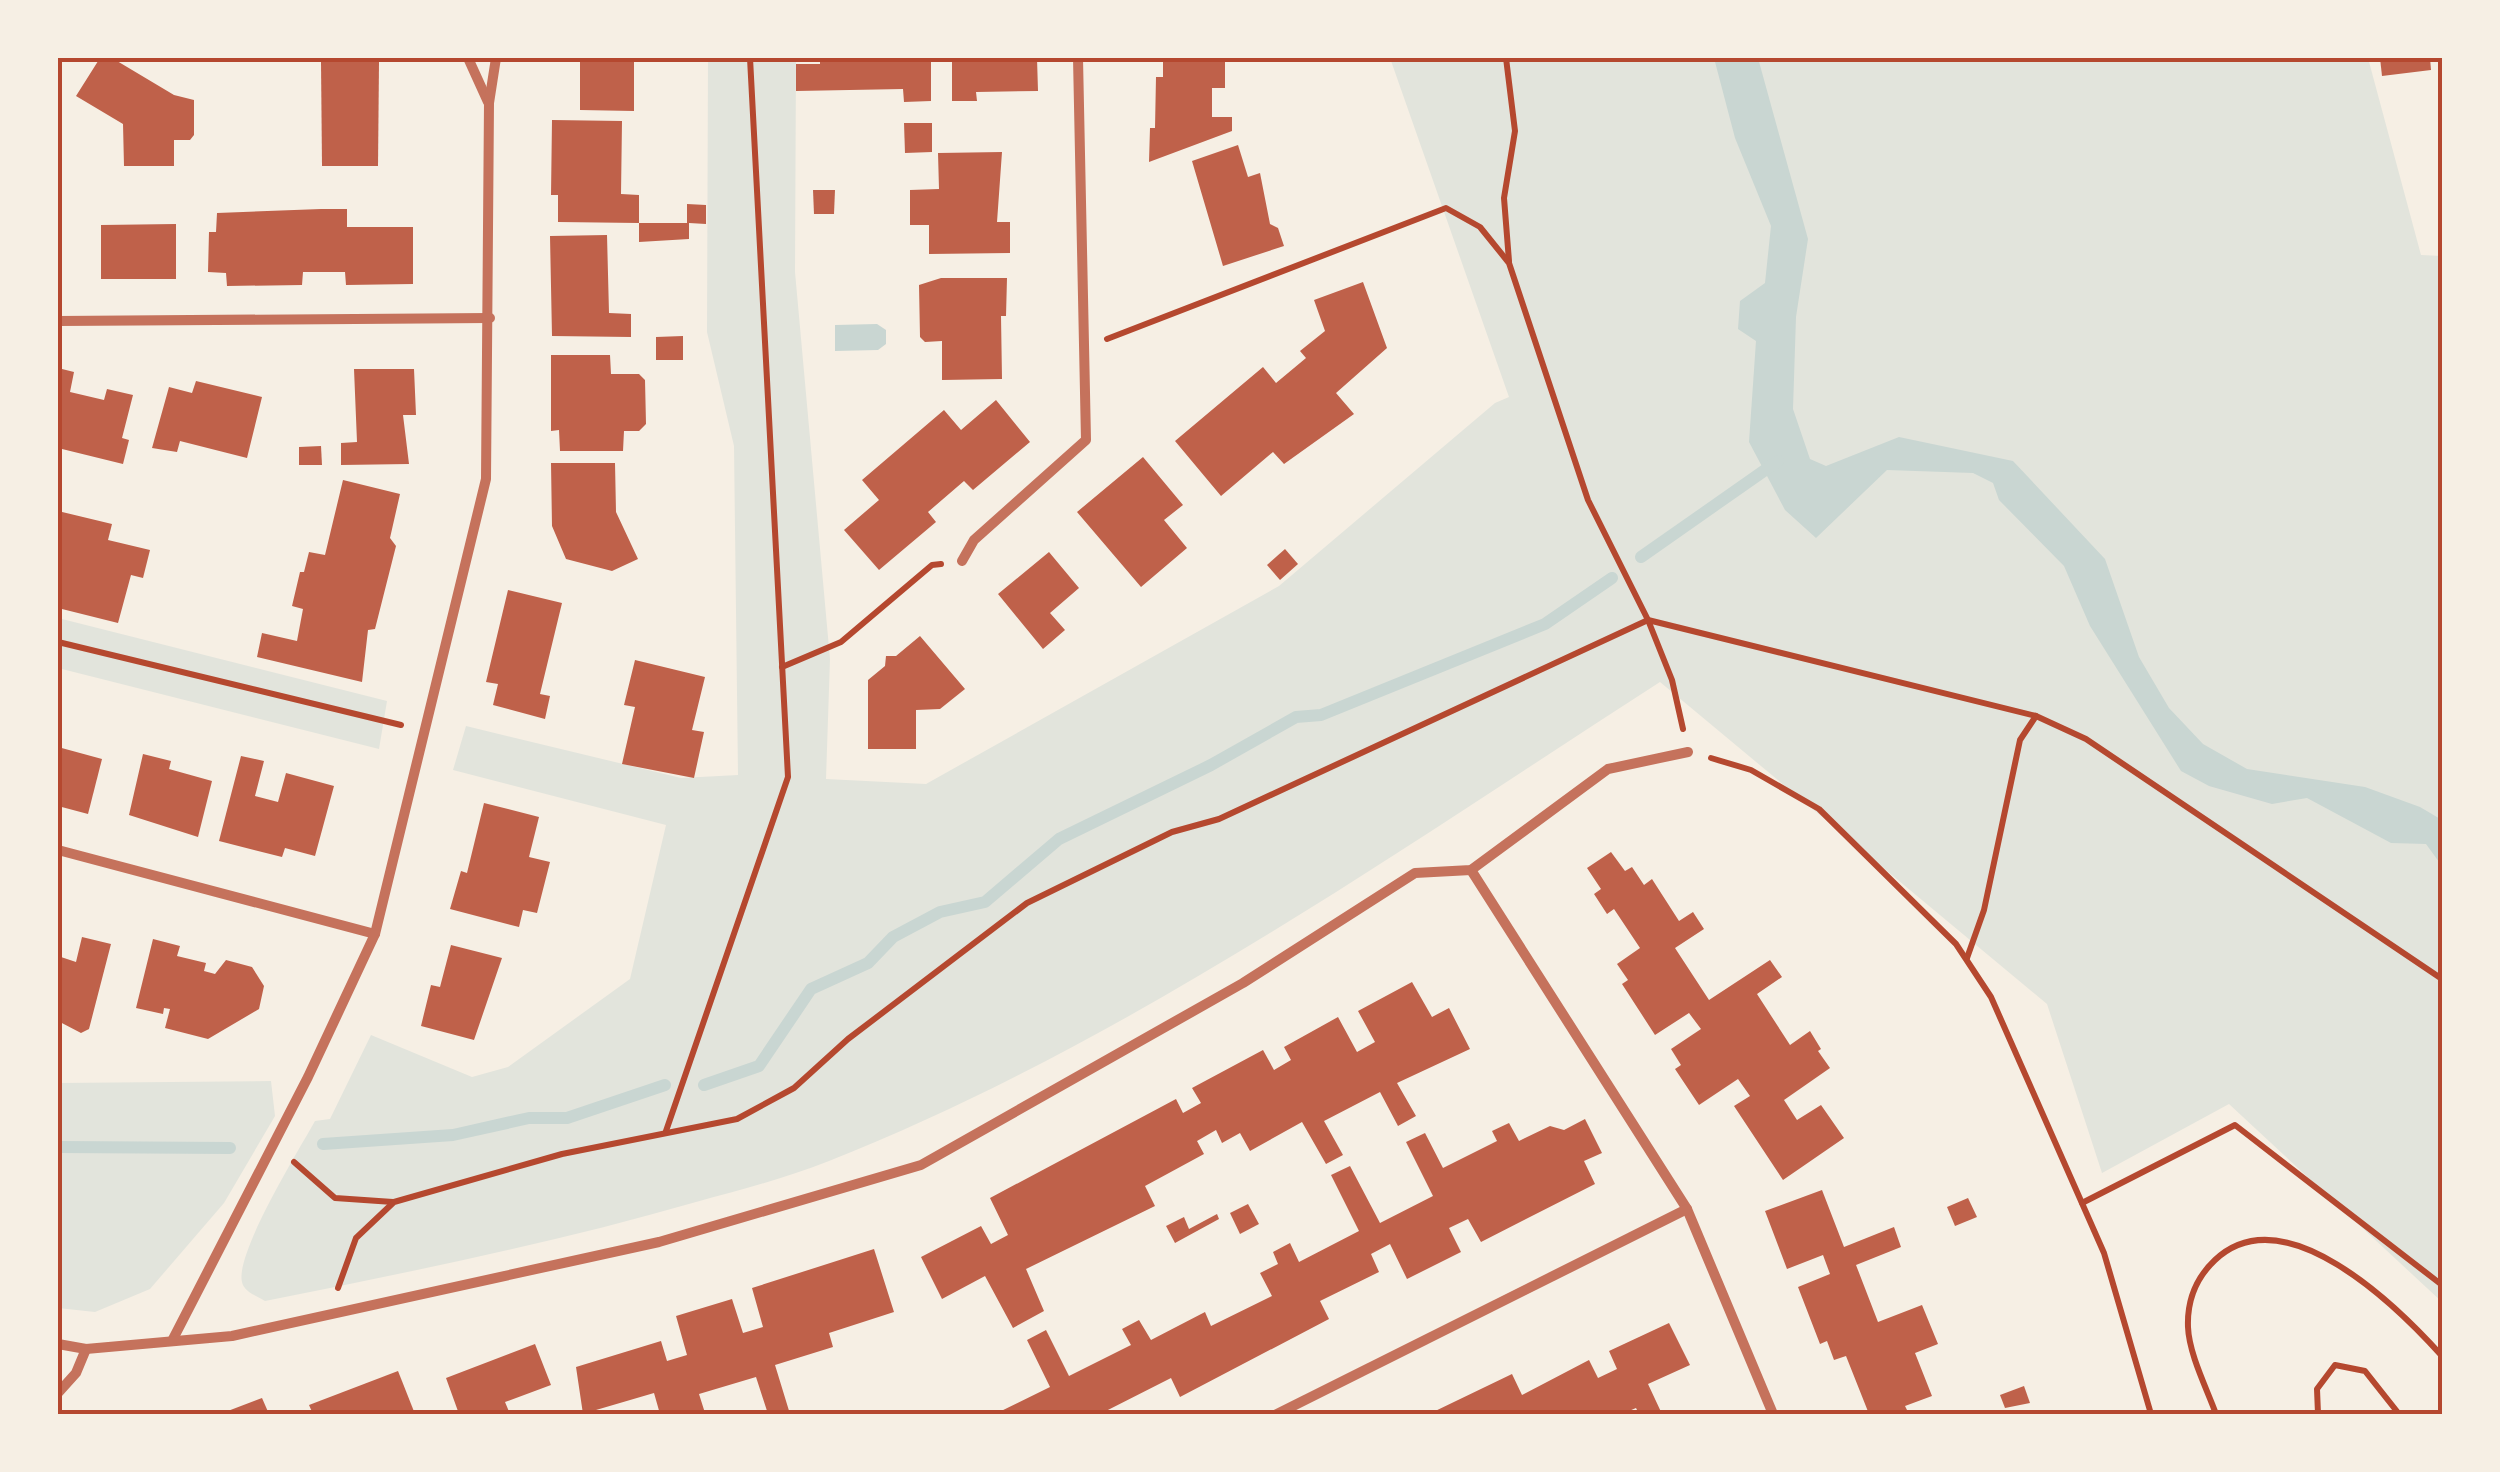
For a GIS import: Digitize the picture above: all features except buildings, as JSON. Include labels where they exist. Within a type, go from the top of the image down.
[{"type":"street","points":[[468,58],[489,103]]},
{"type":"street","points":[[174,1339],[375,934],[486,479],[489,103],[496,58]]},
{"type":"street","points":[[962,560],[974,540],[1086,440],[1078,58]]},
{"type":"street","points":[[58,321],[490,318]]},
{"type":"street","points":[[58,1344],[86,1349],[232,1336],[660,1242],[922,1165],[1242,984],[1416,873],[1471,870],[1608,769],[1688,752]]},
{"type":"street","points":[[58,850],[375,934]]},
{"type":"street","points":[[1471,870],[1688,1209],[1773,1414]]},
{"type":"street","points":[[1278,1414],[1688,1209]]},
{"type":"street","points":[[58,1393],[76,1373],[86,1349]]},
{"type":"path","points":[[666,1131],[788,778],[750,58]]},
{"type":"path","points":[[1506,58],[1515,131],[1504,198],[1508,262],[1588,500],[1648,620],[1672,680],[1688,752],[1751,770],[1819,809],[1966,960],[1991,997],[2104,1253],[2151,1414]]},
{"type":"path","points":[[1084,348],[1446,208],[1480,227],[1508,262]]},
{"type":"path","points":[[782,667],[841,642],[932,565],[962,560]]},
{"type":"path","points":[[58,642],[422,730]]},
{"type":"path","points":[[1966,960],[1984,910],[2020,740],[2036,716]]},
{"type":"path","points":[[2082,1203],[2235,1126],[2442,1285]]},
{"type":"path","points":[[276,1140],[303,1174],[335,1198],[394,1202]]},
{"type":"path","points":[[2216,1414],[2188,1329],[2196,1278],[2230,1246],[2264,1236],[2311,1251],[2374,1289],[2442,1356]]},
{"type":"path","points":[[2318,1414],[2317,1390],[2335,1365],[2365,1371],[2399,1414]]},
{"type":"shaded area","points":[[708,58],[796,58],[795,272],[830,659],[826,779],[926,784],[1279,586],[1495,403],[1509,397],[1390,58],[2368,58],[2421,255],[2442,256],[2442,1302],[2229,1104],[2102,1173],[2047,1004],[1660,682],[1256,942],[1047,1061],[939,1114],[796,1173],[589,1231],[265,1301],[248,1291],[242,1282],[242,1268],[258,1226],[315,1121],[330,1119],[371,1035],[472,1077],[508,1067],[630,979],[666,825],[453,770],[466,726],[681,778],[738,775],[734,446],[707,332]]},
{"type":"shaded area","points":[[1714,58],[1758,58],[1808,239],[1796,317],[1793,409],[1810,459],[1826,466],[1899,437],[2013,461],[2105,559],[2139,657],[2169,708],[2203,744],[2247,769],[2365,787],[2420,807],[2442,820],[2442,866],[2426,844],[2391,843],[2307,798],[2272,804],[2209,786],[2181,771],[2090,626],[2064,566],[1999,500],[1993,483],[1973,473],[1887,470],[1816,538],[1785,510],[1749,442],[1756,341],[1738,329],[1740,301],[1765,283],[1771,226],[1735,138]]},
{"type":"shaded area","points":[[877,324],[886,330],[886,344],[878,350],[835,351],[835,325]]},
{"type":"shaded area","points":[[58,618],[387,701],[379,749],[58,668]]},
{"type":"shaded area","points":[[271,1081],[275,1116],[224,1203],[150,1289],[95,1312],[58,1308],[58,1083]]},
{"type":"waterway","points":[[1641,557],[1778,461]]},
{"type":"waterway","points":[[704,1085],[759,1066],[811,989],[868,963],[893,937],[940,912],[985,902],[1059,839],[1211,765],[1296,717],[1321,715],[1545,624],[1612,578]]},
{"type":"waterway","points":[[323,1144],[453,1135],[529,1118],[567,1118],[665,1085]]},
{"type":"waterway","points":[[58,1147],[230,1148]]}]
